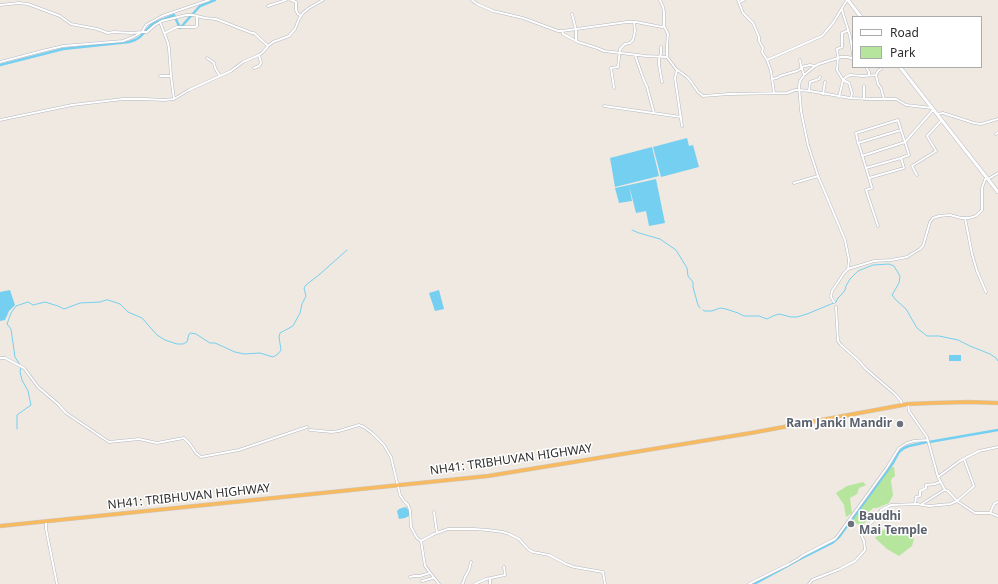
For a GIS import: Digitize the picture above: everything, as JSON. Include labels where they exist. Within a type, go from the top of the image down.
[{"type":"highway","name":"NH41: TRIBHUVAN HIGHWAY","points":[[0,526],[488,476],[758,432],[908,404],[969,402],[998,403]]},
{"type":"main road","points":[[848,0],[860,16]]},
{"type":"main road","points":[[901,68],[998,192]]},
{"type":"street","points":[[0,62],[63,46],[123,41],[142,32],[146,25],[162,16],[209,0]]},
{"type":"street","points":[[268,6],[286,0]]},
{"type":"street","points":[[291,0],[296,2],[296,10],[301,16]]},
{"type":"street","points":[[0,120],[72,105],[123,99],[174,99],[189,90],[231,71],[243,62],[259,56],[273,42],[289,36],[295,29],[301,16],[309,8],[323,0]]},
{"type":"street","points":[[472,0],[477,4],[493,11],[523,18],[554,30],[576,30],[627,22],[662,27],[664,26]]},
{"type":"street","points":[[660,0],[664,12],[664,26],[668,34],[667,57],[677,70],[687,77],[698,92],[703,96],[787,93],[799,90],[839,97],[896,99],[906,105],[933,109]]},
{"type":"street","points":[[744,0],[738,1],[743,13],[753,23],[763,48],[762,52],[771,71],[774,93]]},
{"type":"street","points":[[767,60],[822,36],[833,23],[848,0]]},
{"type":"street","points":[[0,5],[19,3],[28,4],[60,16],[71,24],[97,29],[108,33],[147,32],[160,22],[186,15],[193,15],[216,19],[254,33],[268,46]]},
{"type":"street","points":[[842,10],[852,48]]},
{"type":"street","points":[[572,14],[576,30],[576,41]]},
{"type":"street","points":[[164,33],[178,27],[197,26],[197,16]]},
{"type":"street","points":[[160,22],[169,49],[174,99]]},
{"type":"street","points":[[614,88],[611,68],[618,67],[620,49],[625,44],[630,43],[633,40],[635,32],[634,22]]},
{"type":"street","points":[[562,31],[563,34],[576,41],[607,52],[667,57]]},
{"type":"street","points":[[848,31],[842,33],[842,47],[836,49],[838,58],[837,70],[843,80],[849,83],[852,93],[851,98]]},
{"type":"street","points":[[661,47],[659,65],[662,82]]},
{"type":"street","points":[[635,54],[647,87],[654,113]]},
{"type":"street","points":[[254,68],[261,63],[259,56]]},
{"type":"street","points":[[848,269],[849,260],[845,240],[818,176],[808,145],[799,90],[800,81],[804,75],[815,66],[838,58],[848,57],[852,59]]},
{"type":"street","points":[[207,58],[214,64],[220,76]]},
{"type":"street","points":[[800,60],[804,75]]},
{"type":"street","points":[[772,79],[797,71],[801,67],[810,65],[815,66]]},
{"type":"street","points":[[867,68],[869,75]]},
{"type":"street","points":[[881,69],[878,70],[876,75],[884,99]]},
{"type":"street","points":[[677,70],[675,78],[682,126]]},
{"type":"street","points":[[839,97],[843,80],[846,77],[850,75],[876,75]]},
{"type":"street","points":[[160,76],[171,76]]},
{"type":"street","points":[[809,91],[810,82],[820,77]]},
{"type":"street","points":[[823,94],[826,82]]},
{"type":"street","points":[[864,86],[864,99]]},
{"type":"street","points":[[604,106],[681,117]]},
{"type":"street","points":[[862,156],[905,142],[933,109]]},
{"type":"street","points":[[937,114],[943,113],[981,124],[998,119]]},
{"type":"street","points":[[866,168],[909,155],[898,120],[856,133],[862,156],[872,188],[866,190],[878,226]]},
{"type":"street","points":[[917,175],[912,166],[936,151],[927,136],[942,120]]},
{"type":"street","points":[[858,142],[901,130]]},
{"type":"street","points":[[869,178],[904,168],[901,158]]},
{"type":"street","points":[[834,302],[831,297],[832,291],[848,269],[874,261],[907,257],[920,249],[922,246],[930,222],[933,218],[950,215],[961,218],[976,216],[982,210],[982,188],[987,178],[998,173]]},
{"type":"street","points":[[794,184],[818,176]]},
{"type":"street","points":[[965,218],[972,254],[986,292]]},
{"type":"street","points":[[836,307],[838,341],[866,369],[895,394],[901,401],[902,405]]},
{"type":"street","points":[[0,358],[5,358],[24,368],[38,387],[66,413],[109,442],[139,439],[157,443],[184,438],[201,457],[240,450],[307,428]]},
{"type":"street","points":[[908,404],[910,411],[925,433],[938,477],[945,490],[957,501],[975,513],[998,516]]},
{"type":"street","points":[[310,430],[332,432],[359,425],[372,433],[384,446],[391,457],[400,495],[410,510],[411,526],[417,538],[421,541],[425,566],[438,584]]},
{"type":"street","points":[[749,584],[834,539],[843,530],[899,448],[914,441],[927,440]]},
{"type":"street","points":[[938,477],[964,459],[979,451],[998,447]]},
{"type":"street","points":[[809,584],[812,580],[840,569],[855,561],[865,550],[864,541],[860,533],[881,510],[891,505],[922,504],[929,506],[950,504],[957,501],[974,486],[964,459]]},
{"type":"street","points":[[915,504],[916,497],[920,496],[920,491],[926,488],[926,485],[940,482]]},
{"type":"street","points":[[922,504],[945,490]]},
{"type":"street","points":[[990,514],[994,504],[998,502]]},
{"type":"street","points":[[434,512],[438,533]]},
{"type":"street","points":[[46,521],[46,529],[57,584]]},
{"type":"street","points":[[421,541],[448,529],[488,530],[509,534],[519,539],[533,552],[549,555],[574,567],[603,572],[605,584]]},
{"type":"street","points":[[464,584],[465,577],[472,562]]},
{"type":"street","points":[[475,584],[490,578],[505,575],[504,567]]},
{"type":"street","points":[[410,577],[430,573]]},
{"type":"street","points":[[422,581],[434,578]]},
{"type":"street","points":[[490,578],[490,584]]},
{"type":"green space","points":[[889,467],[894,467],[895,476],[891,481],[893,495],[889,503],[873,508],[869,512],[869,519],[860,527],[851,520]]},
{"type":"green space","points":[[863,482],[866,485],[859,488],[857,494],[850,498],[852,513],[846,517],[844,505],[836,493],[847,486]]},
{"type":"green space","points":[[892,526],[905,527],[912,531],[914,538],[912,546],[899,556],[887,549],[875,538],[882,531]]},
{"type":"water","points":[[687,138],[689,146],[693,145],[699,167],[661,177],[653,147]]},
{"type":"water","points":[[652,147],[659,176],[615,187],[610,158]]},
{"type":"water","points":[[656,179],[665,223],[649,226],[646,211],[636,213],[629,185]]},
{"type":"water","points":[[629,185],[632,201],[619,203],[615,188]]},
{"type":"water","points":[[10,290],[15,305],[9,311],[5,320],[0,321],[0,292]]},
{"type":"water","points":[[439,290],[444,309],[435,311],[429,293]]},
{"type":"water","points":[[949,355],[961,355],[961,361],[949,361]]},
{"type":"water","points":[[405,507],[410,513],[409,516],[399,519],[397,511]]},
{"type":"waterway","points":[[0,65],[63,49],[129,42],[140,37],[152,24],[174,15],[180,28],[200,6],[215,0]]},
{"type":"waterway","points":[[632,230],[660,239],[676,250],[687,268],[688,276],[693,282],[693,287],[700,308]]},
{"type":"waterway","points":[[20,365],[15,357],[11,329],[7,324],[11,313],[16,306],[28,302],[33,305],[45,302],[64,309],[80,303],[108,300],[120,304],[128,312],[142,318],[157,335],[165,340],[177,344],[183,344],[187,342],[189,334],[191,333],[196,334],[210,343],[215,343],[235,352],[244,354],[260,353],[273,357],[281,350],[279,337],[280,333],[293,326],[300,313],[306,296],[304,288],[306,285],[347,250]]},
{"type":"waterway","points":[[703,310],[712,311],[720,308],[744,316],[759,316],[767,319],[779,314],[797,317],[836,302],[845,290],[850,279],[858,271],[873,265],[889,264],[894,266],[900,276],[899,283],[892,295],[906,309],[917,328],[927,336],[939,336],[958,340],[990,354],[998,361]]},
{"type":"waterway","points":[[17,429],[17,415],[31,405],[28,391],[22,380],[20,372],[21,367]]},
{"type":"waterway","points":[[929,442],[998,430]]},
{"type":"waterway","points":[[804,557],[832,543],[839,537],[893,463],[899,452],[909,446],[927,442]]},
{"type":"waterway","points":[[754,584],[802,558]]},
{"type":"place","name":"Ram Janki Mandir","points":[[900,424]]},
{"type":"place","name":"Baudhi Mai Temple","points":[[851,524]]}]
